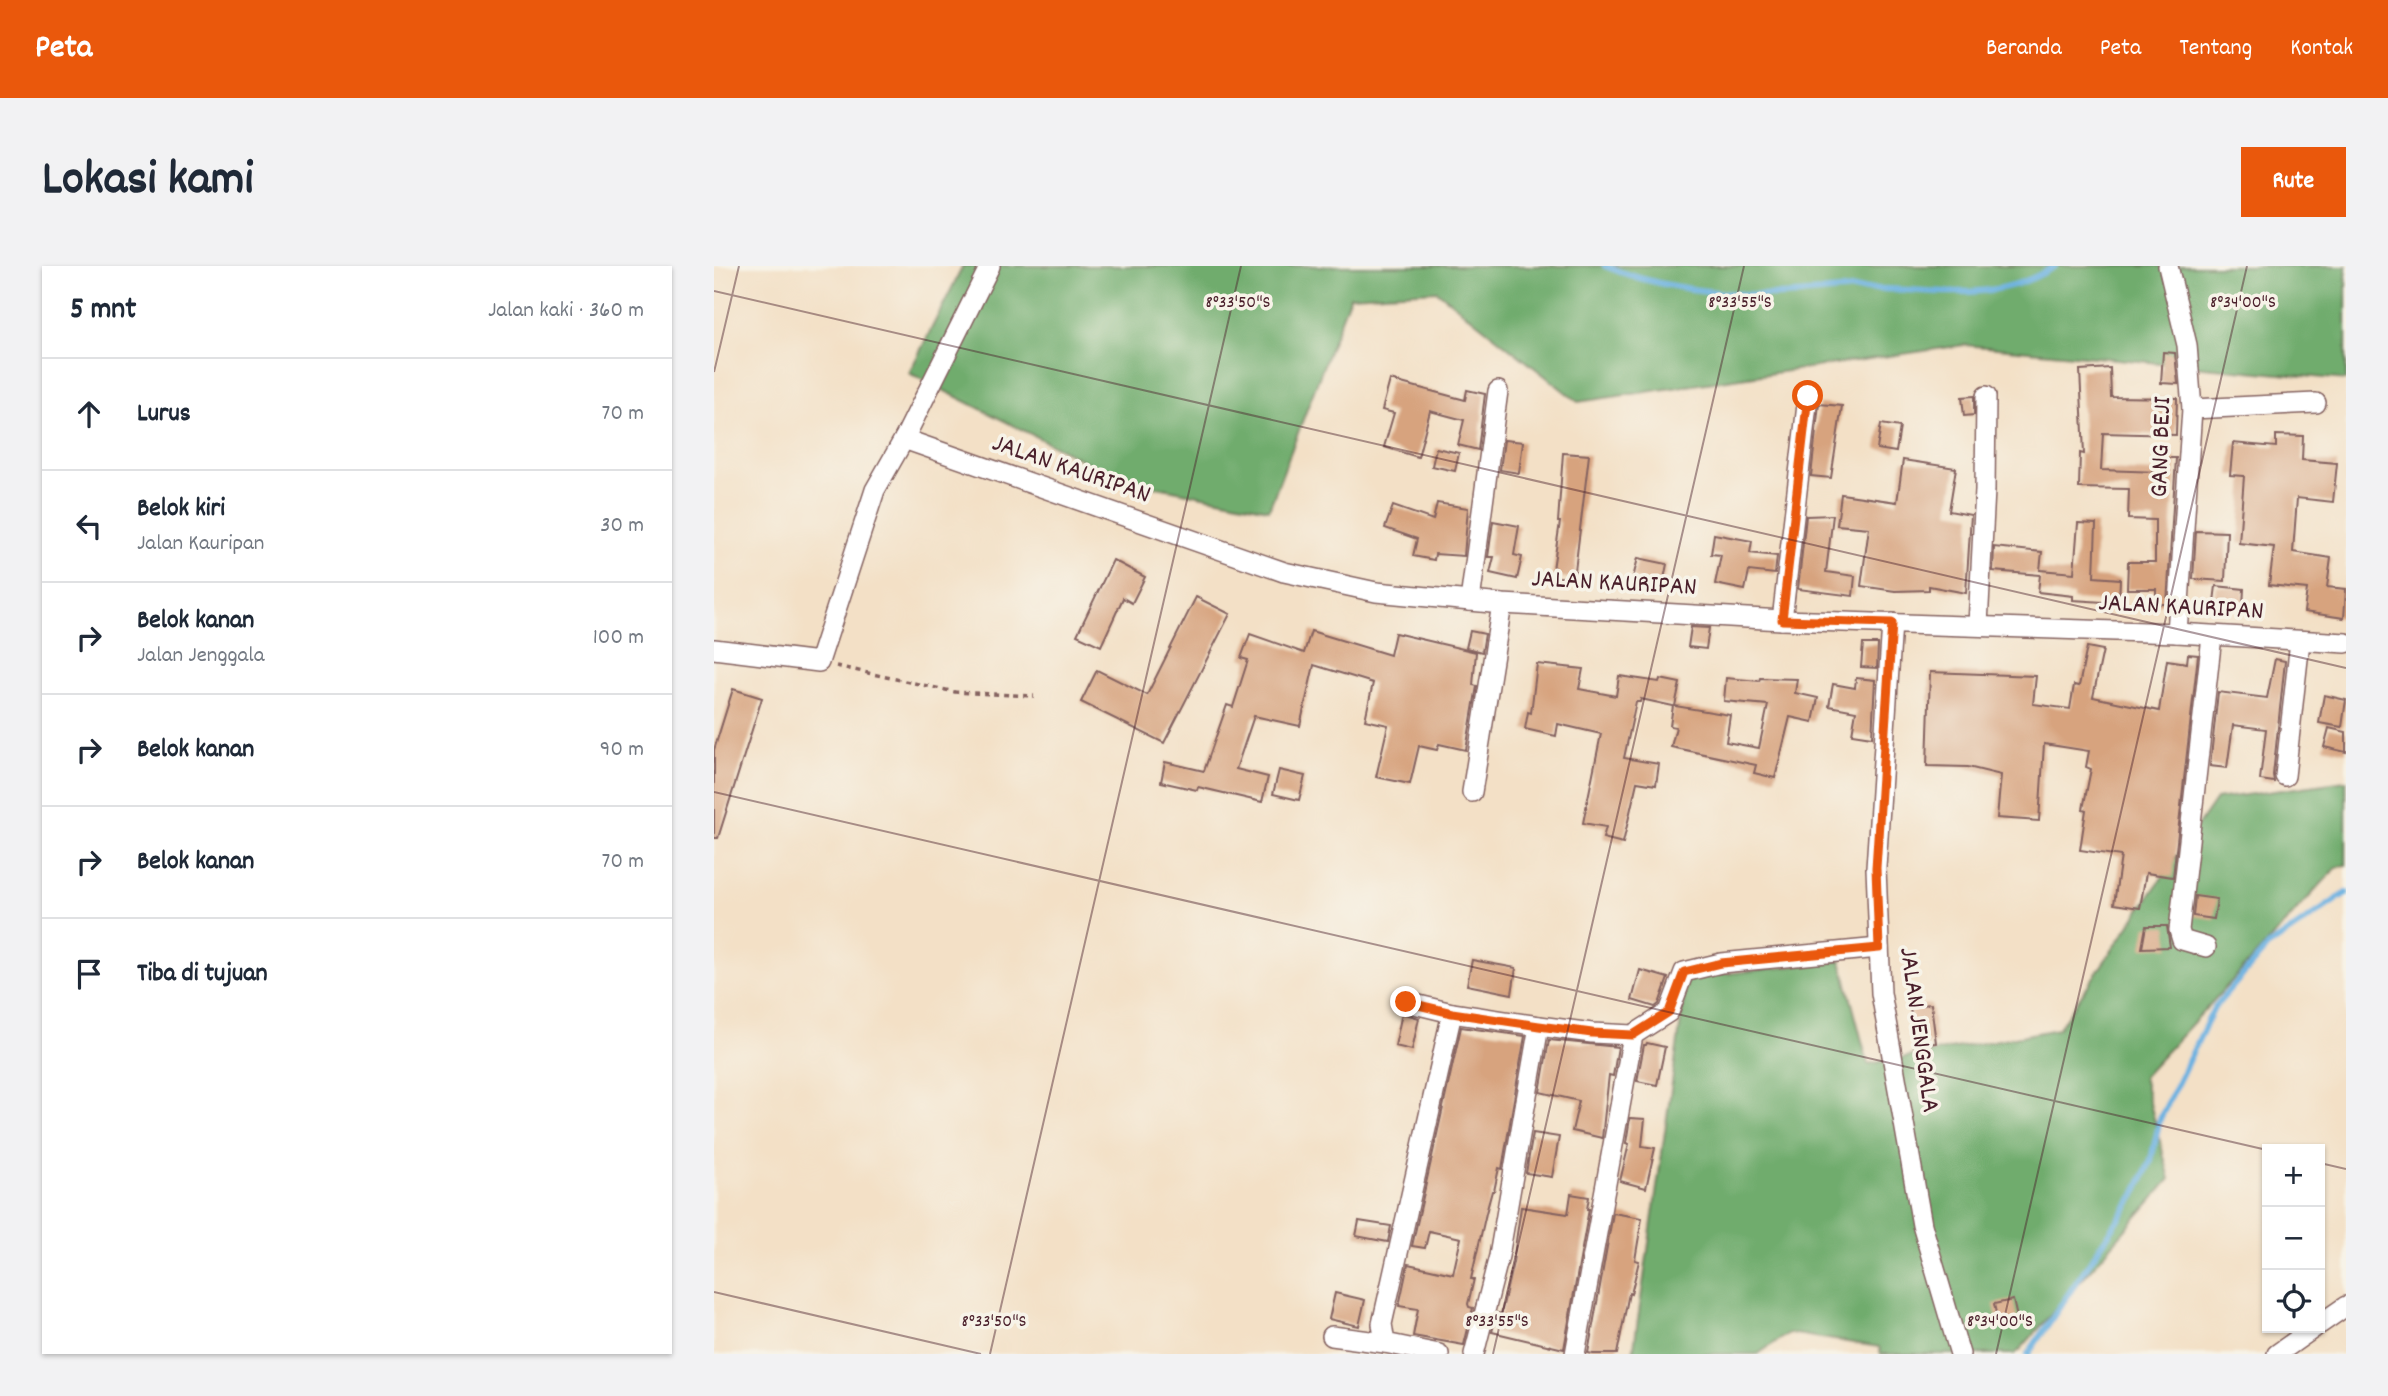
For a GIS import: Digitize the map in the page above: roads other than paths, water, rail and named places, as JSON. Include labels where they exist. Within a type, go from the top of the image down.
[{"type":"street","points":[[714,649],[819,662],[875,490],[904,439],[990,266]]},
{"type":"street","name":"GANG BEJI","points":[[2168,266],[2188,345],[2192,409],[2177,633]]},
{"type":"street","points":[[1470,601],[1498,391]]},
{"type":"street","points":[[1782,620],[1808,396]]},
{"type":"street","points":[[1978,625],[1986,489],[1986,396]]},
{"type":"street","points":[[2192,409],[2316,402]]},
{"type":"street","name":"JALAN KAURIPAN","points":[[904,439],[1284,572],[1376,593],[1502,604],[1782,620],[2177,633],[2346,643]]},
{"type":"street","points":[[1472,792],[1502,604]]},
{"type":"street","name":"JALAN JENGGALA","points":[[1892,623],[1876,868],[1881,993],[1922,1225],[1960,1354]]},
{"type":"street","points":[[2206,947],[2182,940],[2179,930],[2198,781],[2212,636]]},
{"type":"street","points":[[2286,776],[2300,641]]},
{"type":"street","points":[[1406,1002],[1452,1013],[1539,1026],[1633,1035],[1669,1012],[1684,972],[1721,963],[1879,948]]},
{"type":"street","points":[[1385,1343],[1382,1324],[1452,1013]]},
{"type":"street","points":[[1474,1354],[1499,1256],[1539,1026]]},
{"type":"street","points":[[1575,1354],[1633,1035]]},
{"type":"street","points":[[2325,1321],[2346,1306]]},
{"type":"street","points":[[2277,1354],[2307,1333]]},
{"type":"street","points":[[1332,1336],[1440,1354]]},
{"type":"waterway","points":[[1605,266],[1644,279],[1685,288],[1778,295],[1858,289],[1982,291],[2031,279],[2055,266]]},
{"type":"waterway","points":[[2028,1354],[2135,1195],[2151,1160],[2160,1119],[2214,1008],[2267,947],[2346,893]]}]
